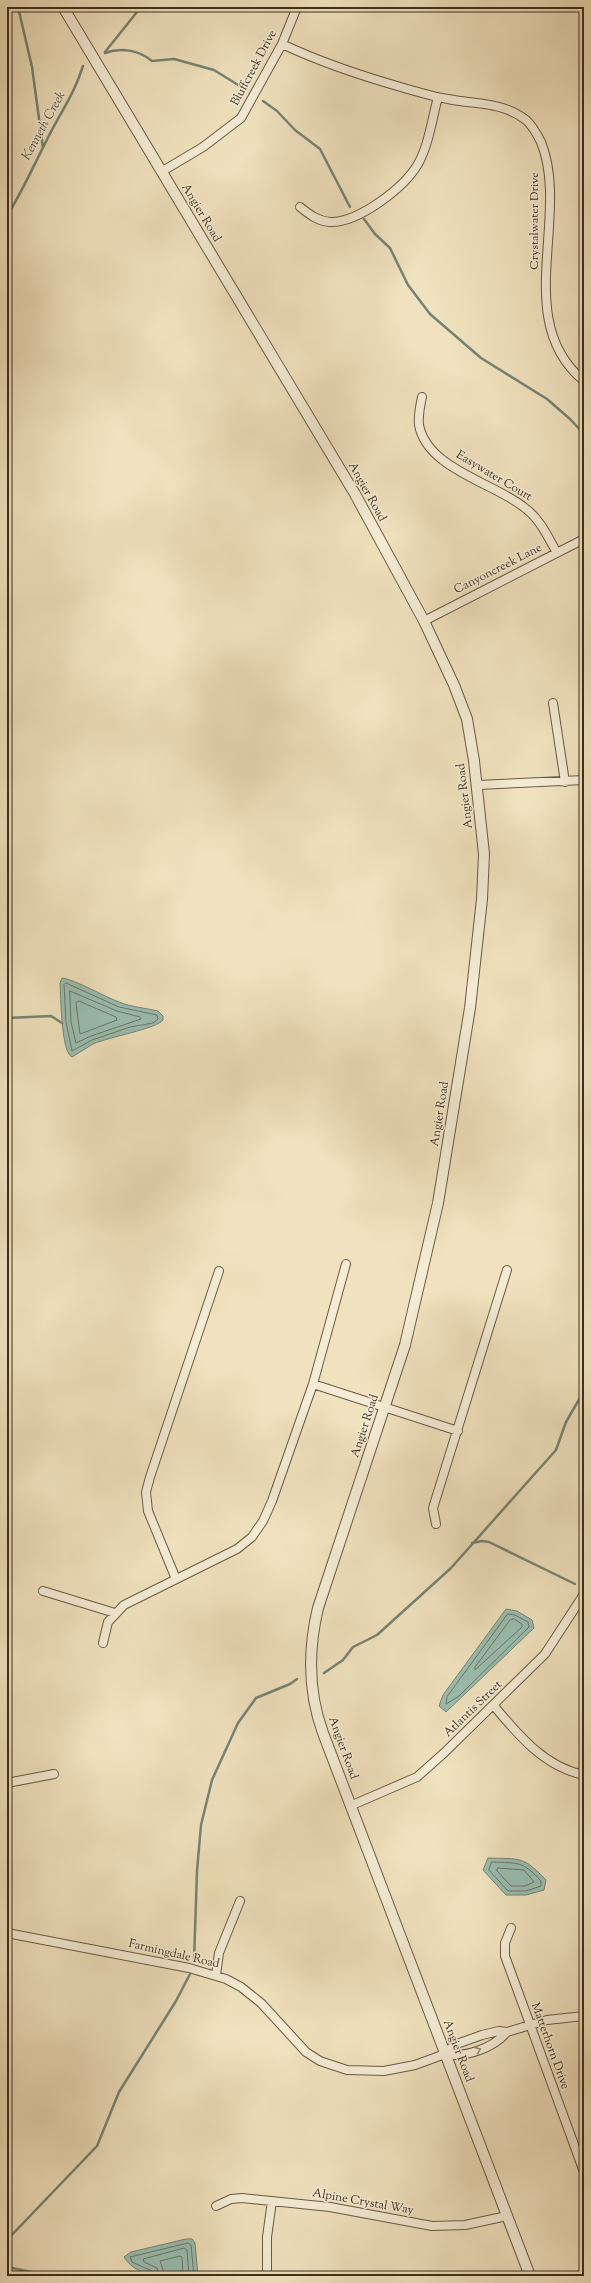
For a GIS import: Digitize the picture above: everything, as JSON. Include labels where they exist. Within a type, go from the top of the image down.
[{"type":"street","name":"Angier Road","points":[[63,7],[355,494],[424,621],[462,704],[470,733],[478,785],[484,854],[484,876],[470,1008],[445,1164],[428,1254],[405,1344],[385,1408],[325,1582],[316,1618],[311,1647],[311,1683],[316,1711],[350,1806],[530,2276]]},
{"type":"street","name":"Bluffcreek Drive","points":[[161,172],[203,147],[240,118],[282,44],[296,7]]},
{"type":"street","name":"Crystalwater Drive","points":[[282,44],[351,73],[438,97],[502,107],[526,121],[538,137],[547,160],[549,176],[547,314],[558,348],[570,367],[584,381]]},
{"type":"street","points":[[300,207],[313,217],[322,221],[338,221],[361,213],[393,192],[412,172],[422,156],[438,97]]},
{"type":"street","name":"Easywater Court","points":[[422,397],[419,427],[433,450],[461,473],[508,496],[527,509],[544,530],[557,553]]},
{"type":"street","name":"Canyoncreek Lane","points":[[424,621],[584,539]]},
{"type":"street","points":[[553,702],[565,782]]},
{"type":"street","points":[[478,785],[584,780]]},
{"type":"street","points":[[103,1643],[108,1622],[124,1605],[237,1549],[252,1537],[263,1521],[272,1501],[313,1384],[346,1264]]},
{"type":"street","points":[[436,1524],[433,1508],[507,1270]]},
{"type":"street","points":[[176,1579],[148,1511],[146,1492],[219,1271]]},
{"type":"street","points":[[313,1384],[458,1431]]},
{"type":"street","points":[[43,1591],[115,1613]]},
{"type":"street","name":"Atlantis Street","points":[[350,1806],[417,1777],[494,1706],[545,1654],[584,1594]]},
{"type":"street","points":[[494,1706],[543,1758],[557,1766],[584,1775]]},
{"type":"street","points":[[7,1783],[54,1774]]},
{"type":"street","points":[[216,1975],[219,1953],[240,1901]]},
{"type":"street","name":"Matterhorn Drive","points":[[511,1928],[505,1943],[505,1956],[584,2172]]},
{"type":"street","name":"Farmingdale Road","points":[[7,1933],[182,1966],[216,1975],[236,1984],[252,1995],[306,2052],[335,2067],[363,2072],[384,2071],[415,2065],[445,2054]]},
{"type":"street","points":[[507,2032],[502,2038],[459,2057],[445,2054],[454,2044],[468,2039],[499,2031],[507,2032],[529,2024],[584,2016]]},
{"type":"street","name":"Alpine Crystal Way","points":[[216,2206],[236,2198],[272,2201],[338,2208],[432,2226],[465,2225],[507,2216]]},
{"type":"street","points":[[267,2276],[267,2237],[272,2201]]},
{"type":"water","points":[[62,978],[68,979],[124,1004],[158,1011],[163,1016],[163,1020],[142,1030],[100,1041],[72,1057],[68,1053],[64,1035],[60,983]]},
{"type":"water","points":[[506,1609],[517,1611],[532,1620],[534,1628],[446,1712],[439,1706],[443,1695]]},
{"type":"water","points":[[488,1858],[508,1858],[521,1860],[532,1867],[546,1880],[544,1890],[526,1895],[506,1895],[483,1870]]},
{"type":"water","points":[[186,2239],[192,2239],[195,2243],[198,2276],[157,2276],[147,2274],[130,2265],[124,2257],[131,2252]]},
{"type":"waterway","points":[[18,7],[32,67],[43,148]]},
{"type":"waterway","name":"Kenneth Creek","points":[[105,52],[141,7]]},
{"type":"waterway","points":[[105,53],[123,50],[136,52],[152,61],[174,59],[214,70],[243,88]]},
{"type":"waterway","name":"Kenneth Creek","points":[[7,216],[70,97],[83,66]]},
{"type":"waterway","points":[[263,101],[277,111],[295,130],[320,149],[350,207]]},
{"type":"waterway","points":[[364,219],[375,234],[390,248],[408,285],[430,314],[481,358],[547,399],[570,419],[584,434]]},
{"type":"waterway","points":[[7,1018],[51,1016],[62,1023]]},
{"type":"waterway","points":[[324,1673],[343,1660],[353,1647],[377,1635],[451,1568],[556,1450],[566,1422],[584,1391]]},
{"type":"waterway","points":[[472,1543],[482,1541],[489,1542],[575,1584]]},
{"type":"waterway","points":[[194,1961],[197,1871],[201,1825],[212,1780],[238,1723],[256,1698],[290,1684],[297,1679]]},
{"type":"waterway","points":[[7,2240],[97,2146],[119,2092],[176,2001],[190,1974]]},
{"type":"waterway","points":[[7,2267],[51,2276]]}]
